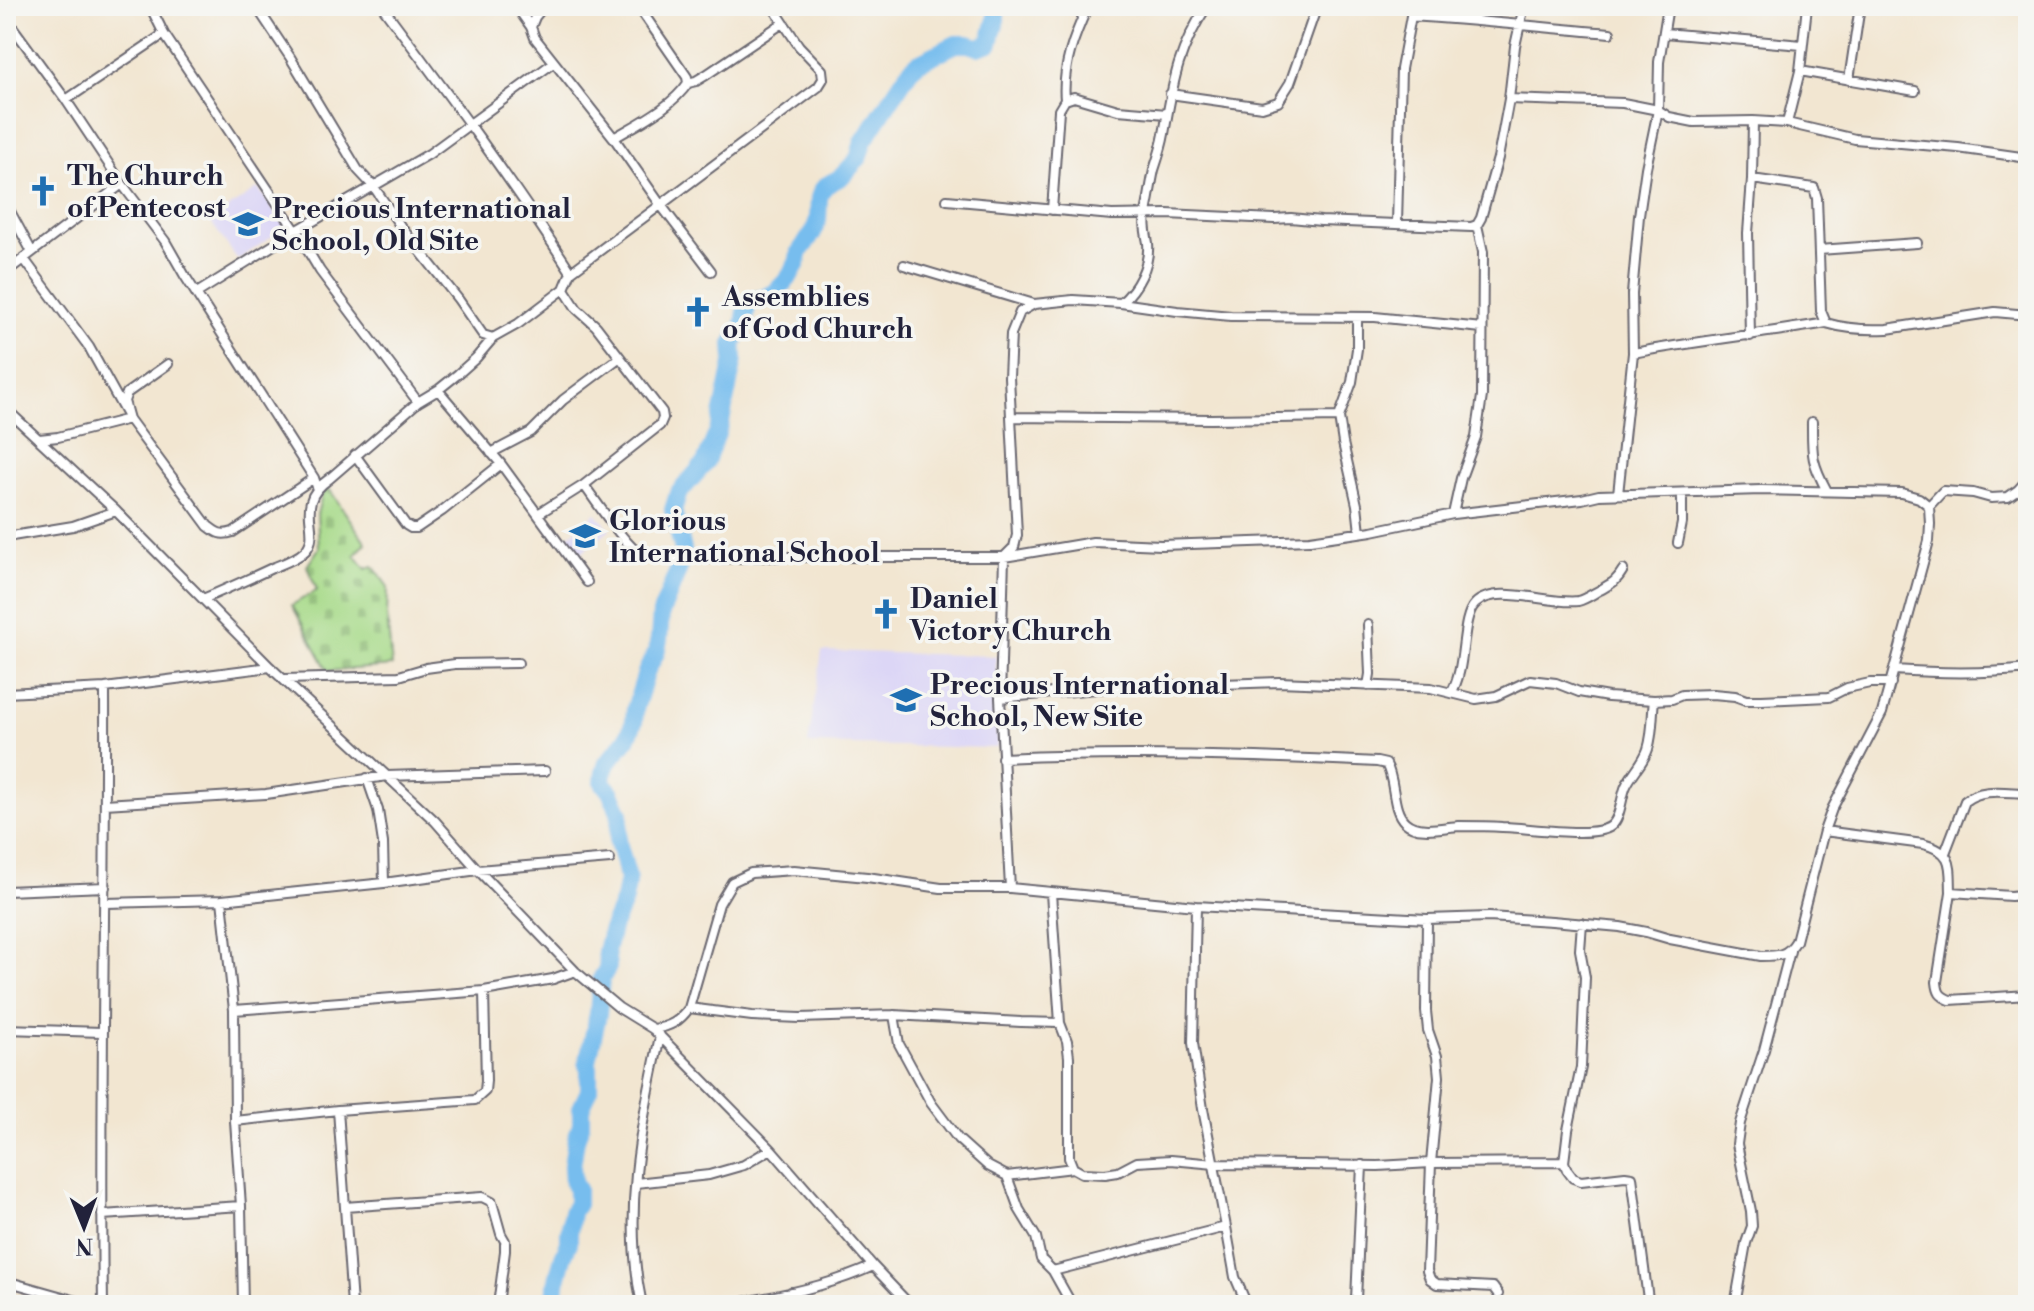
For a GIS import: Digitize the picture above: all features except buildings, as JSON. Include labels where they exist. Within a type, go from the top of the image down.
[{"type":"street","points":[[150,6],[164,34],[320,271],[418,402]]},
{"type":"street","points":[[256,6],[358,170],[374,187],[483,335],[493,338]]},
{"type":"street","points":[[382,6],[471,124],[571,272]]},
{"type":"street","points":[[516,6],[553,63],[614,138],[711,271]]},
{"type":"street","points":[[531,27],[544,6]]},
{"type":"street","points":[[638,6],[687,77],[688,83]]},
{"type":"street","points":[[773,6],[804,6]]},
{"type":"street","points":[[24,259],[89,347],[129,419],[208,526],[217,534],[233,532],[355,455],[476,358],[493,338],[518,324],[564,289],[571,272],[818,87],[823,79],[822,70],[799,46],[773,6]]},
{"type":"street","points":[[1052,210],[1059,110],[1065,100],[1067,63],[1074,35],[1088,6]]},
{"type":"street","points":[[1121,303],[1145,270],[1148,241],[1144,228],[1170,94],[1183,48],[1207,6]]},
{"type":"street","points":[[1170,94],[1262,107],[1278,102],[1290,83],[1317,6]]},
{"type":"street","points":[[1397,224],[1401,69],[1412,6]]},
{"type":"street","points":[[947,200],[1146,215],[1477,225],[1498,158],[1518,26],[1524,6]]},
{"type":"street","points":[[1618,494],[1633,353],[1632,294],[1639,216],[1658,110],[1659,62],[1668,6]]},
{"type":"street","points":[[1787,123],[1800,71],[1807,6]]},
{"type":"street","points":[[1849,80],[1860,6]]},
{"type":"street","points":[[1411,16],[1610,33]]},
{"type":"street","points":[[6,18],[165,241],[316,482],[310,501],[311,536],[307,549],[290,560],[203,599]]},
{"type":"street","points":[[614,138],[655,113],[688,83],[706,75],[783,23]]},
{"type":"street","points":[[1664,33],[1802,45]]},
{"type":"street","points":[[66,100],[164,34]]},
{"type":"street","points":[[197,293],[429,154],[553,63]]},
{"type":"street","points":[[1800,71],[1915,91]]},
{"type":"street","points":[[1065,100],[1074,97],[1118,110],[1167,114]]},
{"type":"street","points":[[1509,99],[1623,103],[1658,110],[1679,120],[1787,123],[1855,139],[2028,158]]},
{"type":"street","points":[[1750,336],[1748,233],[1753,121]]},
{"type":"street","points":[[1752,179],[1814,188],[1817,198],[1821,311],[1826,323]]},
{"type":"street","points":[[6,272],[122,184]]},
{"type":"street","points":[[6,204],[32,252]]},
{"type":"street","points":[[1453,514],[1461,478],[1476,437],[1482,396],[1483,252],[1477,225]]},
{"type":"street","points":[[1819,250],[1917,243]]},
{"type":"street","points":[[904,265],[1034,304],[1073,300],[1231,316],[1386,318],[1482,328]]},
{"type":"street","points":[[538,514],[584,485],[660,425],[663,418],[662,412],[620,357],[596,326],[577,309],[564,289]]},
{"type":"street","points":[[1010,888],[1000,698],[1004,557],[1014,547],[1017,535],[1009,377],[1011,334],[1020,312],[1034,304]]},
{"type":"street","points":[[1633,353],[1826,323],[1871,330],[1995,312],[2028,315]]},
{"type":"street","points":[[1357,318],[1357,349],[1352,382],[1339,417],[1360,532]]},
{"type":"street","points":[[491,453],[531,432],[563,400],[620,357]]},
{"type":"street","points":[[129,419],[124,401],[127,393],[168,364]]},
{"type":"street","points":[[438,390],[501,464],[587,582]]},
{"type":"street","points":[[6,409],[116,511],[270,667],[435,821],[575,971],[619,1008],[656,1033],[771,1149],[910,1305]]},
{"type":"street","points":[[1012,417],[1339,417]]},
{"type":"street","points":[[39,439],[129,419]]},
{"type":"street","points":[[1812,422],[1812,457],[1827,491]]},
{"type":"street","points":[[355,455],[411,528],[417,528],[442,511],[501,464]]},
{"type":"street","points":[[1735,1305],[1752,1226],[1737,1144],[1740,1123],[1764,1050],[1790,951],[1796,941],[1824,831],[1832,809],[1882,713],[1929,541],[1929,506],[1943,491],[1991,498],[2008,497],[2028,479]]},
{"type":"street","points":[[584,485],[617,529],[640,553],[742,558],[1004,557],[1093,542],[1161,545],[1310,540],[1453,514],[1618,494],[1761,490],[1902,493],[1919,498],[1929,506]]},
{"type":"street","points":[[1678,543],[1682,493]]},
{"type":"street","points":[[6,537],[73,526],[116,511]]},
{"type":"street","points":[[1451,693],[1462,665],[1464,637],[1474,604],[1489,596],[1525,595],[1550,601],[1581,601],[1617,581],[1623,570]]},
{"type":"street","points":[[1368,625],[1368,686]]},
{"type":"street","points":[[285,679],[399,676],[455,664],[518,663]]},
{"type":"street","points":[[6,693],[105,688],[270,667]]},
{"type":"street","points":[[1894,670],[1948,673],[2028,669]]},
{"type":"street","points":[[1000,698],[1107,688],[1279,682],[1431,688],[1476,699],[1496,696],[1530,680],[1556,683],[1579,692],[1608,697],[1654,700],[1713,694],[1746,700],[1829,697],[1847,688],[1891,683]]},
{"type":"street","points":[[103,1305],[105,688]]},
{"type":"street","points":[[1002,758],[1081,754],[1377,762],[1386,764],[1403,821],[1413,827],[1505,827],[1591,832],[1610,828],[1616,821],[1627,785],[1647,753],[1654,700]]},
{"type":"street","points":[[105,804],[266,794],[387,776],[545,771]]},
{"type":"street","points":[[367,778],[378,810],[384,883]]},
{"type":"street","points":[[1945,853],[1965,801],[1982,792],[2028,793]]},
{"type":"street","points":[[1824,831],[1923,844],[1945,853],[1950,862],[1951,892],[1938,991],[1950,1000],[2028,995]]},
{"type":"street","points":[[106,903],[222,900],[478,870],[610,859]]},
{"type":"street","points":[[656,1033],[683,1017],[689,1008],[719,904],[732,882],[751,873],[794,870],[941,888],[1010,888],[1196,906],[1427,919],[1489,917],[1582,923],[1646,932],[1761,956],[1777,956],[1790,951]]},
{"type":"street","points":[[6,891],[105,887]]},
{"type":"street","points":[[1951,892],[2011,896],[2028,894]]},
{"type":"street","points":[[1051,893],[1060,1023],[1069,1057],[1069,1158],[1073,1168]]},
{"type":"street","points":[[222,900],[234,1010],[243,1305]]},
{"type":"street","points":[[1196,906],[1193,1043],[1235,1277],[1247,1305]]},
{"type":"street","points":[[1427,919],[1426,1011],[1439,1077],[1431,1163],[1427,1271],[1430,1279],[1437,1284],[1493,1287],[1498,1294]]},
{"type":"street","points":[[1582,923],[1580,950],[1585,977],[1581,1067],[1564,1162],[1573,1178],[1581,1181],[1632,1177],[1648,1299],[1652,1305]]},
{"type":"street","points":[[234,1010],[484,991],[553,979],[575,971]]},
{"type":"street","points":[[235,1121],[475,1100],[485,1091],[486,1081],[484,991]]},
{"type":"street","points":[[689,1008],[752,1016],[894,1015],[1060,1023]]},
{"type":"street","points":[[894,1015],[899,1044],[931,1103],[958,1139],[988,1166],[1007,1176],[1073,1168],[1082,1173],[1105,1174],[1118,1172],[1137,1162],[1171,1160],[1215,1164],[1362,1165],[1564,1162]]},
{"type":"street","points":[[6,1029],[102,1032]]},
{"type":"street","points":[[642,1305],[635,1273],[632,1217],[640,1131],[656,1033]]},
{"type":"street","points":[[338,1110],[352,1305]]},
{"type":"street","points":[[636,1183],[709,1175],[744,1165],[771,1149]]},
{"type":"street","points":[[1357,1305],[1362,1165]]},
{"type":"street","points":[[1007,1176],[1019,1209],[1036,1237],[1041,1259],[1053,1271],[1072,1305]]},
{"type":"street","points":[[345,1207],[482,1197],[492,1202],[505,1241],[498,1305]]},
{"type":"street","points":[[102,1215],[241,1206]]},
{"type":"street","points":[[1053,1271],[1226,1227]]},
{"type":"street","points":[[723,1305],[847,1278],[873,1266]]},
{"type":"street","points":[[6,1281],[91,1305]]},
{"type":"street","points":[[791,1292],[792,1305]]},
{"type":"shaded area","name":"Precious International School, Old Site","points":[[258,188],[286,227],[238,260],[210,221]]},
{"type":"shaded area","name":"Glorious International School","points":[[596,513],[610,529],[576,557],[562,541]]},
{"type":"shaded area","name":"Precious International School, New Site","points":[[822,651],[996,656],[997,748],[808,744]]},
{"type":"green space","points":[[325,483],[366,543],[355,555],[366,569],[373,566],[388,587],[387,617],[392,666],[328,671],[292,605],[317,590],[307,566],[319,548],[317,514]]},
{"type":"waterway","points":[[554,1305],[556,1284],[569,1243],[572,1212],[577,1204],[572,1166],[581,1125],[581,1108],[589,1091],[587,1065],[598,1014],[601,979],[608,967],[606,951],[624,900],[628,878],[618,842],[620,814],[603,783],[604,772],[607,763],[627,739],[634,722],[647,670],[656,653],[661,613],[683,558],[673,510],[678,494],[705,463],[720,426],[734,359],[733,344],[744,324],[747,306],[753,300],[775,292],[788,279],[818,220],[821,192],[858,159],[863,142],[910,70],[956,44],[978,47],[990,43],[996,6]]},
{"type":"place","name":"The Church of Pentecost","points":[[43,191]]},
{"type":"place","name":"Precious International School, Old Site","points":[[248,224]]},
{"type":"place","name":"Assemblies of God Church","points":[[698,312]]},
{"type":"place","name":"Glorious International School","points":[[585,536]]},
{"type":"place","name":"Daniel Victory Church","points":[[886,614]]},
{"type":"place","name":"Precious International School, New Site","points":[[906,700]]}]
